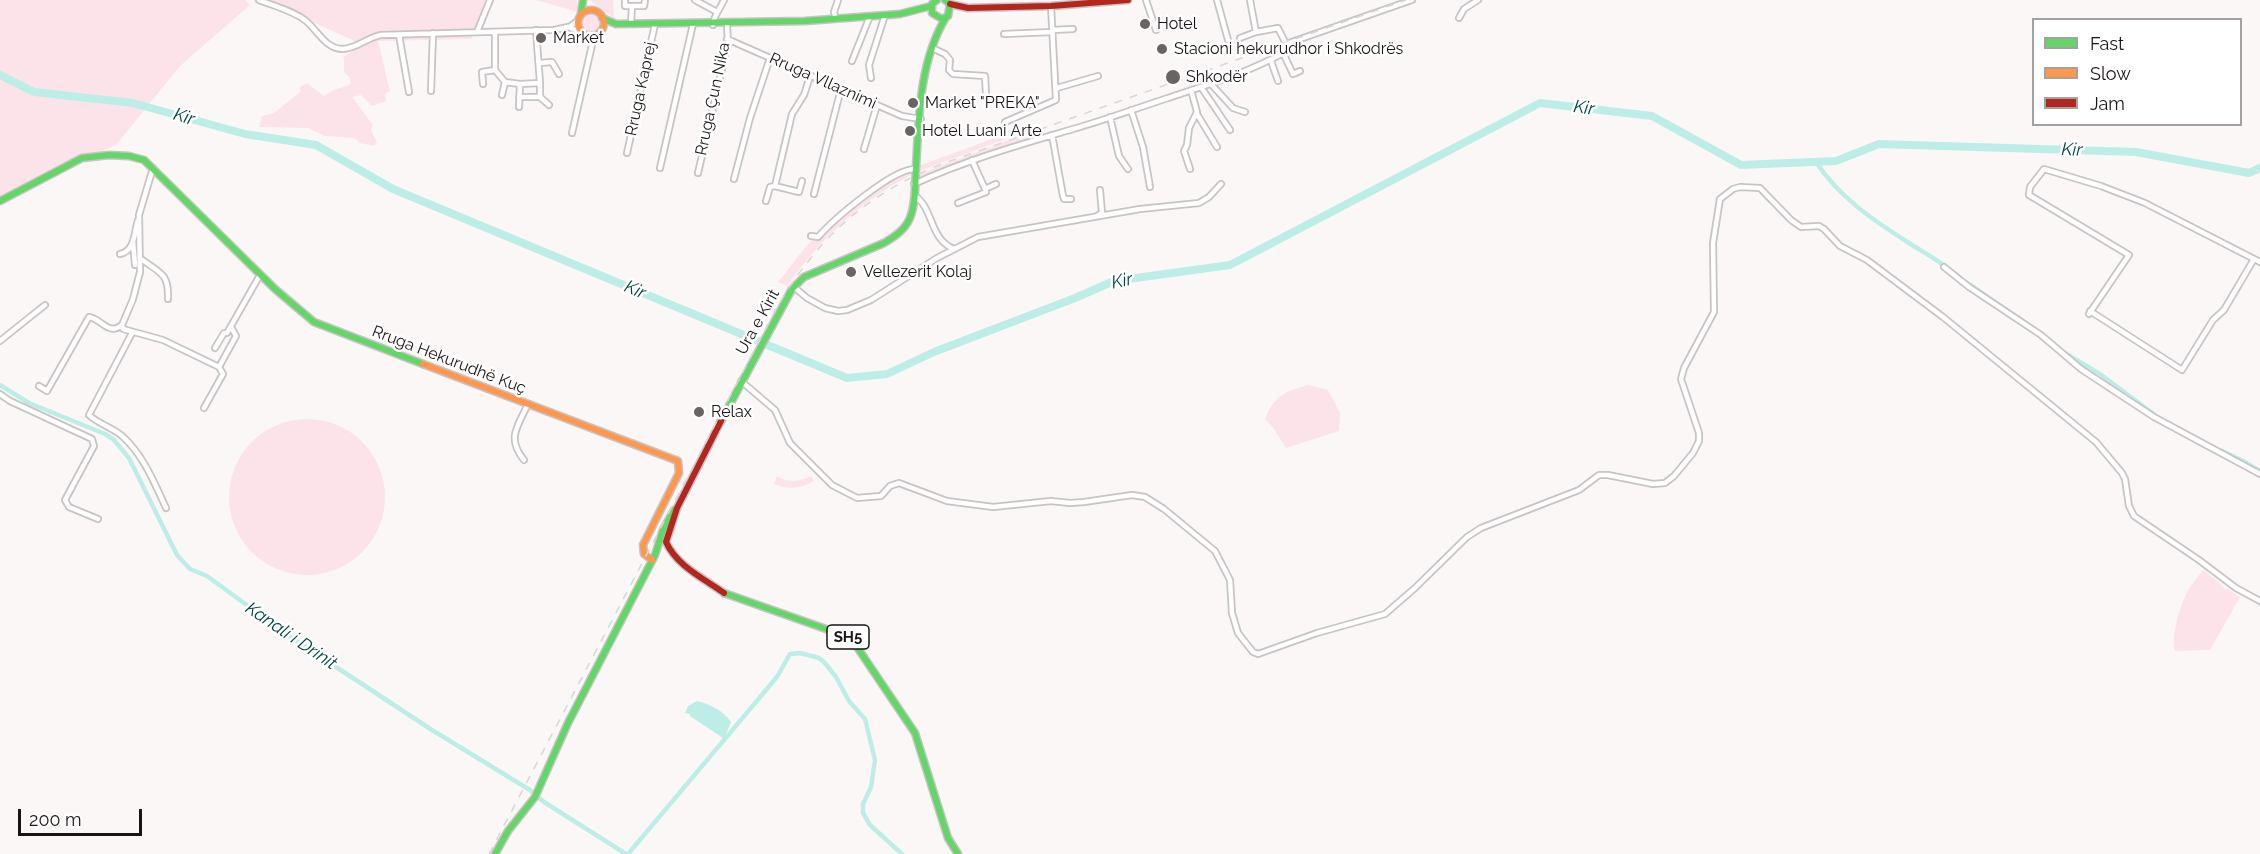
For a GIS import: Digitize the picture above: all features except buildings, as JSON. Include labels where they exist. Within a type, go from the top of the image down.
[{"type":"main road","points":[[584,0],[602,18],[616,24]]},
{"type":"main road","points":[[584,0],[580,18],[581,32],[589,36],[594,36],[602,29],[616,24],[727,25],[915,12],[931,6],[937,0]]},
{"type":"main road","points":[[948,2],[968,8],[1128,0]]},
{"type":"main road","name":"SH5","points":[[793,288],[810,274],[898,234],[910,219],[924,75],[937,34],[948,17],[948,2]]},
{"type":"main road","name":"SH5","points":[[931,6],[937,34]]},
{"type":"main road","points":[[915,12],[935,17],[948,17],[968,8]]},
{"type":"main road","points":[[580,18],[589,11],[594,11]]},
{"type":"main road","points":[[602,18],[602,29]]},
{"type":"main road","points":[[0,201],[88,156],[129,156],[144,160],[153,168]]},
{"type":"main road","name":"Rruga Hekurudhë Kuç","points":[[153,168],[260,275],[318,325],[670,458],[680,464],[679,473],[644,542],[644,554],[652,560]]},
{"type":"main road","name":"Ura e Kirit","points":[[741,381],[793,288]]},
{"type":"main road","name":"SH5","points":[[741,381],[677,508],[668,531],[666,542],[669,549],[678,561],[734,598],[843,635],[857,646],[915,733],[948,838],[958,854]]},
{"type":"main road","points":[[495,854],[508,831],[535,797],[568,723],[652,560],[665,524],[677,508]]},
{"type":"street","points":[[259,0],[305,20],[328,44],[338,48],[350,48],[372,37],[399,34],[495,32],[568,27],[581,32]]},
{"type":"street","points":[[477,32],[490,0]]},
{"type":"street","points":[[626,0],[626,6],[644,6],[645,0]]},
{"type":"street","points":[[694,0],[717,12]]},
{"type":"street","points":[[713,25],[724,0]]},
{"type":"street","points":[[836,19],[834,12],[838,0]]},
{"type":"street","points":[[1146,0],[1156,30]]},
{"type":"street","points":[[1217,0],[1228,40]]},
{"type":"street","points":[[1250,0],[1256,32]]},
{"type":"street","points":[[1300,71],[1293,74],[1283,53],[1283,45],[1412,0]]},
{"type":"street","points":[[1460,18],[1464,9],[1478,0]]},
{"type":"street","points":[[1005,122],[1054,103],[1057,98],[1049,4]]},
{"type":"street","points":[[631,24],[632,6]]},
{"type":"street","points":[[871,78],[869,71],[871,59],[885,15]]},
{"type":"street","points":[[852,61],[870,16]]},
{"type":"street","points":[[568,27],[580,18]]},
{"type":"street","name":"Rruga Kaprej","points":[[627,153],[655,24]]},
{"type":"street","points":[[660,168],[693,24]]},
{"type":"street","name":"Rruga Çun Nika","points":[[698,173],[727,39],[727,25]]},
{"type":"street","points":[[1240,38],[1278,28],[1286,44]]},
{"type":"street","points":[[1004,34],[1073,29]]},
{"type":"street","points":[[536,30],[540,97]]},
{"type":"street","points":[[495,32],[495,70],[505,82],[520,84],[540,82]]},
{"type":"street","points":[[431,91],[433,33]]},
{"type":"street","points":[[399,34],[409,92]]},
{"type":"street","points":[[573,133],[594,36]]},
{"type":"street","name":"Rruga Vllaznimi","points":[[727,39],[908,119],[921,119]]},
{"type":"street","points":[[932,48],[945,54],[950,60],[949,70],[953,74],[985,76],[986,94]]},
{"type":"street","points":[[914,184],[972,160],[1211,84],[1270,61],[1283,53]]},
{"type":"street","points":[[734,179],[750,118],[770,58]]},
{"type":"street","points":[[1270,61],[1278,81]]},
{"type":"street","points":[[539,63],[552,62],[559,74]]},
{"type":"street","points":[[483,84],[482,72],[495,70]]},
{"type":"street","points":[[775,186],[792,114],[804,95],[810,76]]},
{"type":"street","points":[[1056,88],[1098,76]]},
{"type":"street","points":[[502,95],[505,82]]},
{"type":"street","points":[[519,107],[520,84]]},
{"type":"street","points":[[1211,84],[1233,108],[1245,112]]},
{"type":"street","points":[[1201,87],[1230,130]]},
{"type":"street","points":[[814,194],[841,89]]},
{"type":"street","points":[[1191,90],[1197,112],[1217,147]]},
{"type":"street","points":[[519,97],[540,97],[549,105]]},
{"type":"street","points":[[864,149],[877,105]]},
{"type":"street","points":[[1131,110],[1143,147],[1150,187]]},
{"type":"street","points":[[1190,168],[1184,151],[1189,128],[1197,112]]},
{"type":"street","points":[[1110,117],[1119,156],[1128,169]]},
{"type":"street","points":[[1052,135],[1063,196],[1066,200],[1071,199]]},
{"type":"street","points":[[972,160],[985,189]]},
{"type":"street","points":[[135,265],[133,242],[153,168]]},
{"type":"street","points":[[811,236],[818,237],[841,213],[894,176],[916,169]]},
{"type":"street","points":[[2254,259],[2224,310],[2213,320],[2182,370],[2090,313],[2129,255],[2028,195],[2030,187],[2044,169],[2101,186],[2145,203],[2260,262]]},
{"type":"street","points":[[766,201],[770,187],[775,186],[799,192],[802,181]]},
{"type":"street","points":[[958,203],[986,192],[985,189],[996,184]]},
{"type":"street","points":[[793,288],[825,308],[838,311],[847,310],[871,300],[954,249],[984,235],[1097,216],[1203,202],[1221,184]]},
{"type":"street","points":[[741,381],[775,410],[790,443],[798,452],[811,461],[832,485],[843,493],[857,498],[881,496],[890,486],[899,483],[947,501],[993,507],[1051,501],[1070,503],[1095,499],[1116,499],[1132,495],[1150,500],[1215,551],[1230,580],[1232,613],[1238,633],[1253,652],[1261,653],[1317,633],[1385,614],[1467,537],[1481,528],[1579,490],[1596,476],[1608,475],[1653,484],[1665,483],[1671,479],[1694,453],[1699,441],[1697,424],[1681,380],[1684,368],[1714,312],[1713,243],[1720,199],[1733,189],[1755,187],[1764,190],[1778,208],[1797,224],[1806,228],[1819,226],[1840,246],[1867,260],[1943,317],[2061,412],[2096,442],[2119,468],[2125,479],[2127,499],[2134,516],[2236,588],[2260,601]]},
{"type":"street","points":[[1097,216],[1102,213],[1100,190]]},
{"type":"street","points":[[914,195],[921,201],[939,239],[954,249]]},
{"type":"street","points":[[39,386],[47,391],[89,317],[95,318],[113,330],[122,325],[133,299],[141,259],[139,215]]},
{"type":"street","points":[[120,254],[126,252],[133,242]]},
{"type":"street","points":[[141,259],[164,274],[168,287],[168,299]]},
{"type":"street","points":[[1944,267],[1985,298],[2041,335],[2081,369],[2154,417],[2260,474]]},
{"type":"street","points":[[215,348],[231,327],[260,275]]},
{"type":"street","points":[[0,341],[45,305]]},
{"type":"street","points":[[122,325],[123,329],[132,333],[163,340],[219,367],[223,374],[204,408]]},
{"type":"street","points":[[219,367],[236,336],[231,327]]},
{"type":"street","points":[[132,333],[88,415],[112,428],[140,456],[166,508]]},
{"type":"street","points":[[0,394],[10,401],[92,439],[94,446],[65,500],[69,507],[98,519]]},
{"type":"street","points":[[524,460],[513,435],[528,404]]},
{"type":"shaded area","points":[[0,0],[245,0],[250,5],[180,66],[116,145],[0,196]]},
{"type":"shaded area","points":[[262,0],[488,0],[471,39],[378,41],[390,91],[385,94],[386,101],[372,106],[361,95],[352,97],[373,125],[371,130],[377,142],[374,146],[360,143],[354,138],[325,136],[308,128],[259,127],[262,116],[274,113],[301,91],[299,88],[307,83],[324,96],[351,84],[344,72],[343,57],[368,42],[357,42]]},
{"type":"shaded area","points":[[536,0],[577,0],[578,12]]},
{"type":"shaded area","points":[[589,0],[613,0],[614,18]]},
{"type":"shaded area","points":[[591,13],[598,16],[601,23],[598,30],[591,33],[584,30],[581,23],[584,16]]},
{"type":"shaded area","points":[[1027,125],[1028,131],[1010,138],[1022,132],[1021,128]]},
{"type":"shaded area","points":[[1005,134],[1007,139],[919,171],[919,166]]},
{"type":"shaded area","points":[[1025,134],[1028,139],[920,179],[919,174]]},
{"type":"shaded area","points":[[911,170],[911,175],[874,197],[827,237],[787,286],[778,282],[808,244],[834,220],[859,200]]},
{"type":"shaded area","points":[[1309,385],[1328,390],[1340,413],[1339,431],[1286,448],[1265,419],[1272,405],[1281,396]]},
{"type":"shaded area","points":[[307,419],[337,424],[363,441],[380,467],[385,497],[380,527],[363,553],[337,570],[307,575],[277,570],[251,553],[234,527],[229,497],[234,467],[251,441],[277,424]]},
{"type":"shaded area","points":[[777,476],[794,481],[811,476],[814,481],[804,486],[789,488],[774,484]]},
{"type":"shaded area","points":[[2203,570],[2223,588],[2240,597],[2210,650],[2175,651],[2176,623],[2181,607],[2188,591]]},
{"type":"water","points":[[697,701],[716,708],[728,718],[731,722],[727,736],[723,738],[690,714],[685,713],[688,706]]},
{"type":"waterway","name":"Kir","points":[[0,75],[34,92],[133,103],[245,134],[316,145],[393,189],[847,378],[887,374],[934,352],[1114,281],[1230,265],[1540,103],[1652,116],[1741,165],[1836,161],[1879,144],[2136,152],[2249,173],[2260,168]]},
{"type":"waterway","points":[[1816,162],[1836,187],[1858,207],[1959,277]]},
{"type":"waterway","points":[[1966,282],[2026,323]]},
{"type":"waterway","points":[[2063,352],[2100,374],[2155,415]]},
{"type":"waterway","name":"Kanali i Drinit","points":[[0,385],[29,403],[113,439],[129,458],[177,555],[190,569],[207,576],[289,636],[626,854]]},
{"type":"waterway","points":[[2220,450],[2260,471]]},
{"type":"waterway","points":[[628,854],[777,677],[790,654],[800,653],[819,658],[824,662],[836,677],[849,701],[865,719],[875,760],[871,787],[863,804],[863,813],[870,825],[902,854]]},
{"type":"railway","points":[[489,854],[777,307],[809,260],[845,222],[888,191],[939,165],[1406,0]]},
{"type":"traffic: fast","points":[[581,14],[583,0]]},
{"type":"traffic: fast","points":[[937,0],[932,4],[932,13],[942,19],[948,16],[950,4],[945,0]]},
{"type":"traffic: fast","points":[[602,18],[616,24],[805,21],[900,14],[931,6]]},
{"type":"traffic: fast","points":[[721,421],[792,289],[804,277],[884,243],[899,233],[908,222],[914,200],[925,72],[936,36],[945,19]]},
{"type":"traffic: fast","points":[[0,201],[82,158],[109,155],[129,156],[144,160],[275,289],[314,322],[423,364]]},
{"type":"traffic: fast","points":[[495,854],[508,831],[535,797],[568,723],[655,555],[663,530],[674,510]]},
{"type":"traffic: fast","points":[[724,593],[843,635],[853,641],[915,733],[948,838],[958,854]]},
{"type":"traffic: slow","points":[[591,10],[600,14],[604,23],[600,32],[591,36],[582,32],[578,23],[582,14],[591,10]]},
{"type":"traffic: slow","points":[[423,364],[678,461],[679,473],[643,545],[644,554],[652,560]]},
{"type":"traffic: jam","points":[[950,4],[968,8],[1051,6],[1128,0]]},
{"type":"traffic: jam","points":[[721,421],[677,508],[666,542],[684,565],[724,593]]},
{"type":"place","name":"Hotel","points":[[1145,24]]},
{"type":"place","name":"Market","points":[[541,38]]},
{"type":"place","name":"Stacioni hekurudhor i Shkodrës","points":[[1162,49]]},
{"type":"place","name":"Shkodër","points":[[1173,77]]},
{"type":"place","name":"Market \"PREKA\"","points":[[913,103]]},
{"type":"place","name":"Hotel Luani Arte","points":[[910,131]]},
{"type":"place","name":"Vellezerit Kolaj","points":[[851,272]]},
{"type":"place","name":"Relax","points":[[699,412]]}]
